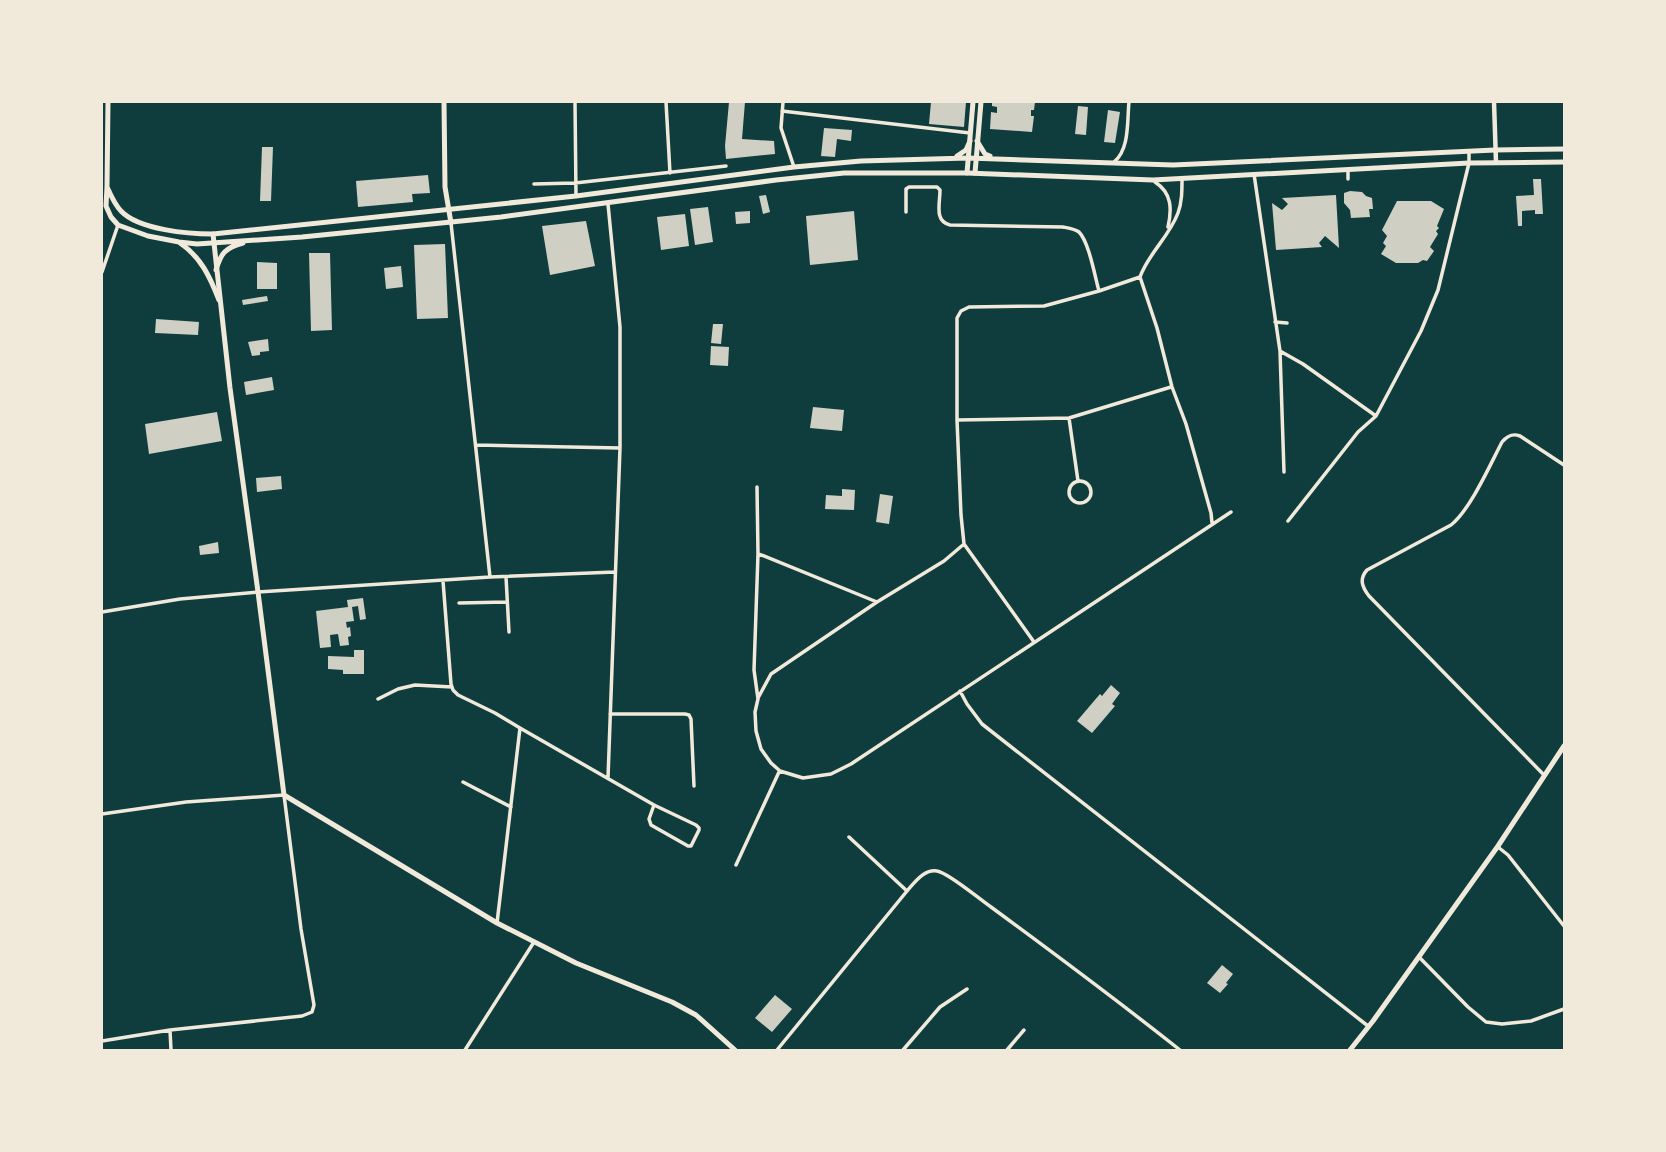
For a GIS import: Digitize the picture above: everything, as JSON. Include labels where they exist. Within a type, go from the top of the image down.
[{"type":"main road","points":[[108,102],[104,168],[107,187],[105,211],[118,225],[148,236],[179,242],[214,243],[451,223],[844,173],[975,173],[1153,180],[1469,163],[1564,162]]},
{"type":"main road","points":[[444,102],[445,187],[451,223]]},
{"type":"main road","points":[[973,102],[970,133],[976,158],[975,173]]},
{"type":"main road","points":[[968,173],[968,158],[981,102]]},
{"type":"main road","points":[[950,158],[962,154],[973,141]]},
{"type":"main road","points":[[973,141],[985,154],[1004,160]]},
{"type":"main road","points":[[107,187],[120,210],[131,218],[168,230],[213,234],[576,196],[767,170],[861,161],[976,158],[1173,165],[1564,149]]},
{"type":"main road","points":[[1173,165],[1182,179]]},
{"type":"main road","points":[[213,234],[230,388],[284,795],[497,923],[576,963],[672,1002],[696,1015],[730,1049]]},
{"type":"main road","points":[[216,270],[220,256],[227,249],[256,240]]},
{"type":"main road","points":[[179,242],[197,257],[219,300]]},
{"type":"main road","points":[[1350,1051],[1498,846],[1564,746]]},
{"type":"street","points":[[575,102],[576,196]]},
{"type":"street","points":[[666,102],[670,173]]},
{"type":"street","points":[[783,102],[781,128],[793,167]]},
{"type":"street","points":[[1113,163],[1122,154],[1125,146],[1129,102]]},
{"type":"street","points":[[1494,102],[1496,162]]},
{"type":"street","points":[[782,111],[970,133]]},
{"type":"street","points":[[1288,521],[1358,432],[1376,416],[1421,331],[1438,290],[1469,163],[1469,151]]},
{"type":"street","points":[[534,184],[575,183],[726,166]]},
{"type":"street","points":[[1348,169],[1348,179]]},
{"type":"street","points":[[1254,174],[1280,351],[1284,472]]},
{"type":"street","points":[[1182,179],[1182,196],[1177,214],[1143,267],[1140,277],[1212,513],[1212,524]]},
{"type":"street","points":[[1153,180],[1162,186],[1171,205],[1167,233]]},
{"type":"street","points":[[905,212],[906,189],[937,187],[940,191],[940,218],[944,224],[1072,228],[1080,233],[1086,244],[1099,291]]},
{"type":"street","points":[[608,204],[620,327],[620,448],[608,778]]},
{"type":"street","points":[[451,223],[490,577]]},
{"type":"street","points":[[102,272],[118,225]]},
{"type":"street","points":[[1034,642],[964,544],[957,420],[957,318],[961,311],[977,306],[1044,306],[1140,277]]},
{"type":"street","points":[[1276,322],[1287,323]]},
{"type":"street","points":[[1280,351],[1311,369],[1376,416]]},
{"type":"street","points":[[957,420],[1069,418],[1172,387]]},
{"type":"street","points":[[1069,418],[1078,481]]},
{"type":"street","points":[[1546,776],[1368,596],[1362,580],[1367,570],[1458,520],[1502,442],[1509,436],[1520,436],[1564,466]]},
{"type":"street","points":[[476,445],[620,448]]},
{"type":"street","points":[[1078,481],[1085,482],[1091,490],[1090,497],[1082,503],[1074,501],[1070,496],[1072,485],[1078,481]]},
{"type":"street","points":[[757,487],[754,670],[758,699]]},
{"type":"street","points":[[964,544],[944,561],[772,674],[758,699],[755,712],[756,731],[761,748],[780,771],[803,778],[831,774],[851,764],[1231,512]]},
{"type":"street","points":[[758,554],[877,603]]},
{"type":"street","points":[[102,612],[180,599],[258,592],[615,572]]},
{"type":"street","points":[[506,577],[509,632]]},
{"type":"street","points":[[443,581],[452,687],[458,695],[495,713],[654,805],[696,825],[699,828],[691,846],[651,825],[649,820],[654,805]]},
{"type":"street","points":[[459,603],[507,602]]},
{"type":"street","points":[[378,699],[398,689],[415,685],[452,687]]},
{"type":"street","points":[[960,691],[982,724],[1369,1027]]},
{"type":"street","points":[[610,714],[689,715],[694,786]]},
{"type":"street","points":[[497,923],[520,728]]},
{"type":"street","points":[[736,865],[780,771]]},
{"type":"street","points":[[463,782],[511,807]]},
{"type":"street","points":[[102,814],[186,802],[284,795],[301,929],[314,1005],[312,1012],[302,1016],[170,1030],[102,1041]]},
{"type":"street","points":[[849,837],[907,891]]},
{"type":"street","points":[[1498,846],[1564,926]]},
{"type":"street","points":[[777,1051],[907,891],[925,873],[931,871],[944,873],[1099,986],[1180,1051]]},
{"type":"street","points":[[465,1051],[534,942]]},
{"type":"street","points":[[1419,957],[1486,1022],[1502,1024],[1531,1021],[1564,1009]]},
{"type":"street","points":[[903,1051],[940,1007],[967,989]]},
{"type":"street","points":[[170,1030],[171,1051]]},
{"type":"street","points":[[1007,1051],[1024,1030]]},
{"type":"building","points":[[729,102],[745,102],[742,139],[774,141],[775,154],[726,159]]},
{"type":"building","points":[[931,102],[966,102],[964,127],[929,124]]},
{"type":"building","points":[[992,102],[1035,102],[1034,110],[1031,110],[1031,116],[1034,116],[1032,132],[990,129],[991,112],[997,113],[997,107],[992,106]]},
{"type":"building","points":[[1078,106],[1088,107],[1086,135],[1075,134]]},
{"type":"building","points":[[1108,110],[1120,112],[1115,143],[1104,142]]},
{"type":"building","points":[[824,128],[852,130],[851,141],[837,139],[835,157],[821,156]]},
{"type":"building","points":[[262,147],[273,147],[271,201],[260,201]]},
{"type":"building","points":[[428,175],[430,193],[412,194],[413,202],[358,207],[356,181]]},
{"type":"building","points":[[1533,179],[1541,179],[1543,214],[1535,214],[1535,210],[1522,211],[1522,226],[1518,226],[1516,196],[1534,195]]},
{"type":"building","points":[[1362,192],[1372,198],[1373,209],[1369,209],[1370,217],[1351,218],[1350,210],[1344,203],[1344,193]]},
{"type":"building","points":[[766,195],[770,212],[763,214],[759,196]]},
{"type":"building","points":[[1336,195],[1339,248],[1325,236],[1319,243],[1322,247],[1276,250],[1272,203],[1282,210],[1288,204],[1282,198]]},
{"type":"building","points":[[1397,201],[1431,201],[1444,209],[1437,226],[1438,234],[1430,247],[1434,251],[1427,261],[1396,263],[1381,254],[1386,246],[1383,243],[1387,236],[1382,230]]},
{"type":"building","points":[[708,207],[713,242],[695,245],[690,209]]},
{"type":"building","points":[[750,211],[750,223],[736,224],[735,212]]},
{"type":"building","points":[[854,211],[858,260],[810,265],[806,216]]},
{"type":"building","points":[[685,214],[689,246],[661,250],[657,217]]},
{"type":"building","points":[[586,221],[595,266],[550,275],[542,226]]},
{"type":"building","points":[[445,244],[448,318],[417,319],[414,245]]},
{"type":"building","points":[[309,253],[330,253],[332,330],[311,331]]},
{"type":"building","points":[[257,262],[277,263],[277,289],[257,289]]},
{"type":"building","points":[[401,266],[403,287],[386,289],[384,268]]},
{"type":"building","points":[[267,296],[268,301],[243,305],[242,300]]},
{"type":"building","points":[[156,319],[199,322],[198,335],[155,333]]},
{"type":"building","points":[[713,324],[723,324],[721,344],[711,343]]},
{"type":"building","points":[[268,339],[269,351],[252,356],[248,342]]},
{"type":"building","points":[[711,346],[729,347],[728,366],[710,365]]},
{"type":"building","points":[[272,377],[274,390],[246,395],[244,382]]},
{"type":"building","points":[[813,407],[844,410],[842,431],[810,428]]},
{"type":"building","points":[[217,412],[222,441],[149,454],[145,424]]},
{"type":"building","points":[[281,476],[282,489],[257,492],[256,478]]},
{"type":"building","points":[[842,489],[855,490],[854,510],[825,509],[826,495],[842,496]]},
{"type":"building","points":[[880,494],[893,496],[889,524],[876,522]]},
{"type":"building","points":[[218,542],[219,553],[200,555],[199,546]]},
{"type":"building","points":[[363,598],[366,619],[360,620],[358,606],[352,607],[354,621],[346,622],[347,628],[350,627],[349,645],[340,646],[338,634],[330,635],[331,647],[320,648],[316,611],[348,607],[347,600]]},
{"type":"building","points":[[354,650],[364,650],[364,674],[343,674],[343,670],[328,669],[328,656],[354,657]]},
{"type":"building","points":[[1111,685],[1120,693],[1112,704],[1115,706],[1092,733],[1077,721]]},
{"type":"building","points":[[1222,965],[1233,974],[1220,993],[1207,983]]},
{"type":"building","points":[[775,995],[792,1009],[772,1032],[755,1018]]}]
